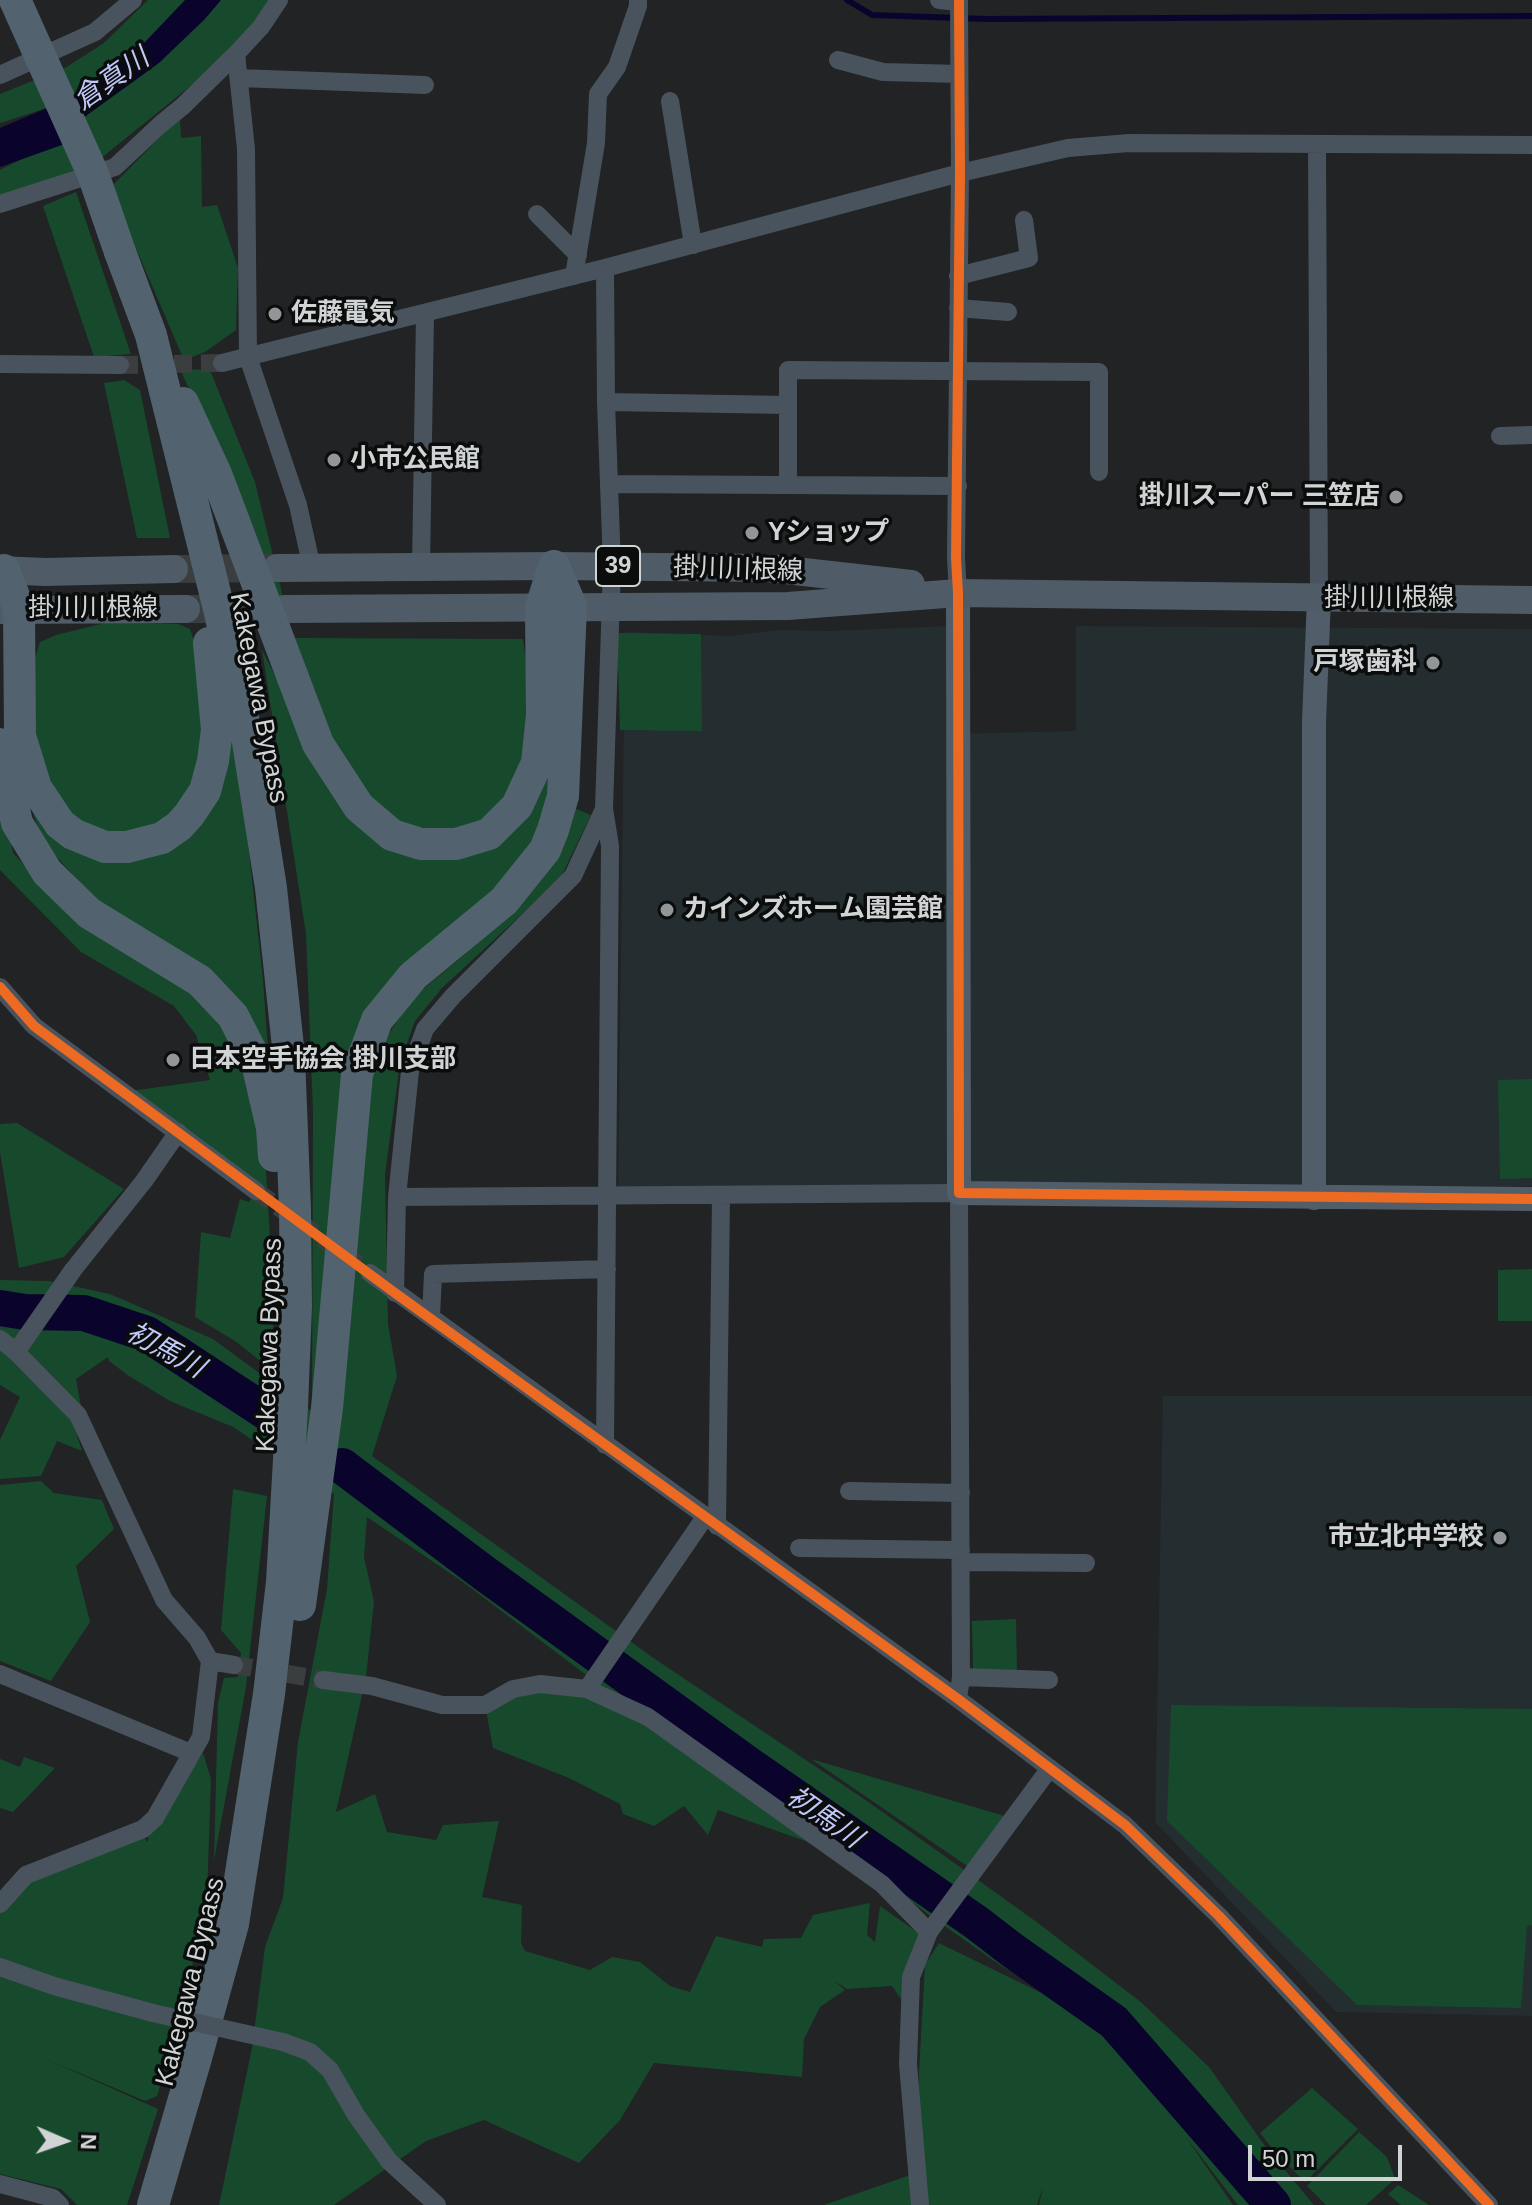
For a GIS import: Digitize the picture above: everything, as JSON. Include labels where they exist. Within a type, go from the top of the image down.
[{"type":"highway","name":"Kakegawa Bypass","points":[[15,0],[93,174],[151,335],[247,736],[271,888],[289,1056],[296,1307],[282,1582],[269,1694],[233,1924],[153,2205]]},
{"type":"highway","points":[[151,335],[216,474],[318,744],[359,807],[392,835],[421,844],[456,844],[489,834],[517,806],[537,763],[556,606]]},
{"type":"highway","points":[[1,574],[9,610],[20,736],[36,788],[60,824],[73,834],[105,847],[127,847],[162,838],[179,826],[205,791],[217,730],[211,651],[172,477],[151,335]]},
{"type":"highway","points":[[233,1924],[257,1853],[284,1718],[327,1408],[357,1074],[377,1020],[413,976],[504,901],[545,850],[563,796],[554,566]]},
{"type":"highway","points":[[0,744],[17,823],[47,872],[89,913],[200,981],[233,1016],[257,1063],[272,1128],[292,1407]]},
{"type":"main road","name":"掛川川根線","points":[[277,568],[768,568],[913,584],[958,593]]},
{"type":"main road","name":"掛川川根線","points":[[1,574],[174,569]]},
{"type":"main road","name":"掛川川根線","points":[[285,609],[788,606],[958,593],[1532,600]]},
{"type":"main road","name":"掛川川根線","points":[[9,610],[186,609]]},
{"type":"street","points":[[0,75],[95,32],[133,0]]},
{"type":"street","points":[[0,204],[115,167],[236,54],[261,27],[279,0]]},
{"type":"street","points":[[574,276],[596,143],[598,94],[617,67],[638,0]]},
{"type":"street","points":[[939,0],[959,1],[956,558],[961,1677],[958,1699]]},
{"type":"street","points":[[236,54],[246,149],[248,357],[298,505],[312,568]]},
{"type":"street","points":[[838,60],[883,72],[959,74]]},
{"type":"street","points":[[239,78],[425,85]]},
{"type":"street","points":[[670,101],[693,245]]},
{"type":"street","points":[[222,363],[1068,148],[1114,144],[1532,145]]},
{"type":"street","points":[[1314,1198],[1314,722],[1319,598],[1317,144]]},
{"type":"street","points":[[537,214],[578,255]]},
{"type":"street","points":[[958,276],[1029,258],[1024,220]]},
{"type":"street","points":[[605,268],[612,566],[604,809],[610,846],[605,1445]]},
{"type":"street","points":[[958,308],[1008,312]]},
{"type":"street","points":[[421,567],[425,313]]},
{"type":"street","points":[[0,364],[120,365]]},
{"type":"street","points":[[788,484],[788,370],[1099,372],[1099,472]]},
{"type":"street","points":[[606,402],[788,405]]},
{"type":"street","points":[[1500,436],[1532,435]]},
{"type":"street","points":[[609,484],[958,486]]},
{"type":"street","points":[[395,1293],[397,1197],[410,1071],[425,1029],[453,996],[573,876],[604,809]]},
{"type":"street","points":[[0,987],[34,1026],[256,1191]]},
{"type":"street","points":[[21,1346],[73,1270],[144,1181],[178,1132]]},
{"type":"street","points":[[397,1197],[959,1193],[1532,1199]]},
{"type":"street","points":[[590,1683],[621,1637],[711,1521],[721,1195]]},
{"type":"street","points":[[431,1317],[433,1274],[607,1269]]},
{"type":"street","points":[[370,1273],[958,1699],[1125,1825],[1219,1916],[1489,2205]]},
{"type":"street","points":[[0,1339],[21,1346],[78,1415],[164,1600],[197,1638],[210,1661],[201,1737],[155,1818],[143,1829],[26,1875],[0,1904]]},
{"type":"street","points":[[849,1491],[961,1493]]},
{"type":"street","points":[[799,1548],[1086,1563]]},
{"type":"street","points":[[210,1661],[234,1665]]},
{"type":"street","points":[[0,1674],[191,1753]]},
{"type":"street","points":[[961,1677],[1049,1680]]},
{"type":"street","points":[[323,1680],[372,1686],[442,1705],[485,1705],[513,1689],[540,1684],[590,1683],[660,1725],[882,1884],[932,1928]]},
{"type":"street","points":[[920,2205],[908,2064],[911,1977],[932,1928],[1050,1768]]},
{"type":"street","points":[[0,1967],[54,1986],[153,2013],[283,2042],[310,2052],[330,2070],[356,2115],[389,2161],[437,2205]]},
{"type":"street","points":[[0,2184],[53,2198],[60,2205]]},
{"type":"shaded area","points":[[951,626],[951,734],[1076,731],[1076,626],[1532,629],[1532,1186],[618,1189],[625,632],[730,636],[778,630]]},
{"type":"shaded area","points":[[1163,1396],[1532,1396],[1532,2016],[1336,2012],[1155,1822]]},
{"type":"green space","points":[[148,0],[271,0],[225,58],[100,159],[47,108],[0,123],[0,94],[65,68],[104,43]]},
{"type":"green space","points":[[180,117],[181,138],[201,136],[202,207],[217,205],[238,268],[236,330],[205,352],[184,360],[110,188]]},
{"type":"green space","points":[[62,139],[77,171],[0,197],[0,170]]},
{"type":"green space","points":[[76,192],[131,354],[94,357],[43,206]]},
{"type":"green space","points":[[180,369],[210,370],[255,482],[291,630],[221,460]]},
{"type":"green space","points":[[124,380],[140,390],[170,538],[137,538],[104,383]]},
{"type":"green space","points":[[109,622],[178,624],[190,629],[196,646],[203,731],[192,793],[170,818],[138,831],[112,833],[84,827],[55,797],[34,736],[35,658],[40,642]]},
{"type":"green space","points":[[617,633],[701,634],[702,731],[620,730]]},
{"type":"green space","points":[[294,638],[523,639],[531,722],[512,797],[472,830],[403,827],[375,808],[337,762]]},
{"type":"green space","points":[[262,650],[297,718],[372,828],[494,844],[552,727],[554,793],[533,845],[507,879],[363,1029],[312,1402],[313,1110],[306,934]]},
{"type":"green space","points":[[232,737],[248,843],[269,1065],[106,911],[43,842],[31,807],[163,851]]},
{"type":"green space","points":[[0,775],[13,853],[33,874],[184,984],[217,1018],[237,1047],[265,1155],[274,1306],[272,1370],[235,1341],[195,1317],[201,1232],[230,1238],[240,1199],[249,1202],[259,1188],[130,1091],[210,1080],[196,1035],[174,1006],[81,952],[0,870]]},
{"type":"green space","points":[[574,808],[591,815],[560,879],[442,988],[415,1021],[400,1063],[385,1174],[388,1324],[397,1376],[372,1456],[655,1659],[960,1867],[1142,2003],[1209,2067],[1265,2146],[1314,2205],[1238,2205],[1185,2136],[1233,2205],[1039,2205],[1043,2187],[1037,2205],[824,2205],[916,2173],[920,2191],[919,2072],[925,1965],[939,1943],[1062,2003],[1000,1965],[892,1887],[811,1843],[718,1810],[708,1835],[684,1806],[654,1826],[623,1814],[620,1804],[569,1778],[493,1748],[485,1705],[529,1686],[598,1684],[463,1582],[367,1517],[364,1557],[374,1602],[366,1677],[336,1812],[375,1794],[387,1832],[436,1840],[443,1825],[499,1821],[482,1897],[522,1905],[521,1943],[525,1951],[590,1970],[612,1957],[640,1962],[670,1986],[690,1992],[716,1936],[762,1947],[764,1939],[801,1938],[813,1915],[870,1903],[867,1935],[875,1942],[880,1906],[924,1937],[901,1999],[892,1986],[847,1989],[834,1981],[845,1990],[820,2007],[804,2039],[802,2077],[654,2063],[620,2120],[579,2163],[484,2120],[426,2141],[334,2205],[219,2205],[252,2048],[265,1947],[283,1898],[298,1742],[327,1589],[334,1494],[233,1427],[170,1401],[129,1376],[108,1357],[76,1379],[85,1429],[0,1343],[0,1280],[49,1281],[110,1294],[213,1339],[337,1430],[364,1094],[380,1048],[411,999],[524,900]]},
{"type":"green space","points":[[1532,1079],[1532,1178],[1500,1179],[1498,1080]]},
{"type":"green space","points":[[17,1123],[124,1189],[64,1257],[19,1268],[0,1152],[0,1124]]},
{"type":"green space","points":[[1532,1269],[1532,1321],[1498,1321],[1498,1270]]},
{"type":"green space","points":[[0,1346],[72,1420],[82,1451],[57,1441],[41,1476],[0,1479],[0,1440],[20,1397],[0,1385]]},
{"type":"green space","points":[[41,1481],[54,1493],[102,1500],[114,1529],[76,1566],[90,1622],[51,1681],[0,1661],[0,1485]]},
{"type":"green space","points":[[233,1489],[267,1496],[246,1687],[214,1860],[218,1703],[224,1678],[238,1677],[241,1653],[221,1630]]},
{"type":"green space","points":[[1016,1619],[1017,1673],[973,1673],[972,1621]]},
{"type":"green space","points":[[1171,1705],[1532,1709],[1532,1925],[1527,1926],[1521,2008],[1357,2005],[1167,1821]]},
{"type":"green space","points":[[203,1753],[211,1779],[207,1896],[179,2028],[157,2096],[145,2101],[44,2058],[158,2109],[127,2205],[77,2205],[61,2189],[0,2174],[0,1913],[27,1877],[141,1832],[147,1842],[152,1827]]},
{"type":"green space","points":[[24,1757],[55,1768],[13,1812],[0,1808],[0,1759],[20,1767]]},
{"type":"green space","points":[[811,1759],[1008,1817],[970,1868]]},
{"type":"green space","points":[[1312,2088],[1358,2129],[1305,2182],[1260,2133]]},
{"type":"green space","points":[[1359,2132],[1387,2157],[1395,2179],[1366,2205],[1326,2205],[1307,2186]]},
{"type":"green space","points":[[1398,2185],[1429,2205],[1401,2205],[1388,2194]]},
{"type":"water","name":"倉真川","points":[[185,0],[221,0],[159,63],[83,118],[90,135],[0,167],[0,128],[73,97],[145,42]]},
{"type":"waterway","points":[[847,0],[872,15],[987,19],[1532,16]]},
{"type":"waterway","name":"初馬川","points":[[0,1308],[25,1312],[84,1313],[147,1334],[272,1416]]},
{"type":"waterway","name":"初馬川","points":[[342,1466],[748,1764],[1114,2022],[1273,2205]]},
{"type":"tunnel","points":[[120,365],[222,363]]},
{"type":"tunnel","points":[[174,569],[273,568]]},
{"type":"tunnel","points":[[186,609],[285,609]]},
{"type":"tunnel","points":[[256,1191],[370,1273]]},
{"type":"tunnel","points":[[234,1665],[323,1680]]},
{"type":"cycle path","points":[[959,0],[956,558],[959,1193],[1532,1199]]},
{"type":"cycle path","points":[[0,987],[34,1026],[395,1293],[958,1699],[1125,1825],[1219,1916],[1489,2205]]},
{"type":"place","name":"佐藤電気","points":[[275,314]]},
{"type":"place","name":"小市公民館","points":[[334,460]]},
{"type":"place","name":"掛川スーパー 三笠店","points":[[1396,497]]},
{"type":"place","name":"Yショップ","points":[[752,533]]},
{"type":"place","name":"戸塚歯科","points":[[1433,663]]},
{"type":"place","name":"カインズホーム園芸館","points":[[667,910]]},
{"type":"place","name":"日本空手協会 掛川支部","points":[[173,1060]]},
{"type":"place","name":"市立北中学校","points":[[1500,1538]]}]
